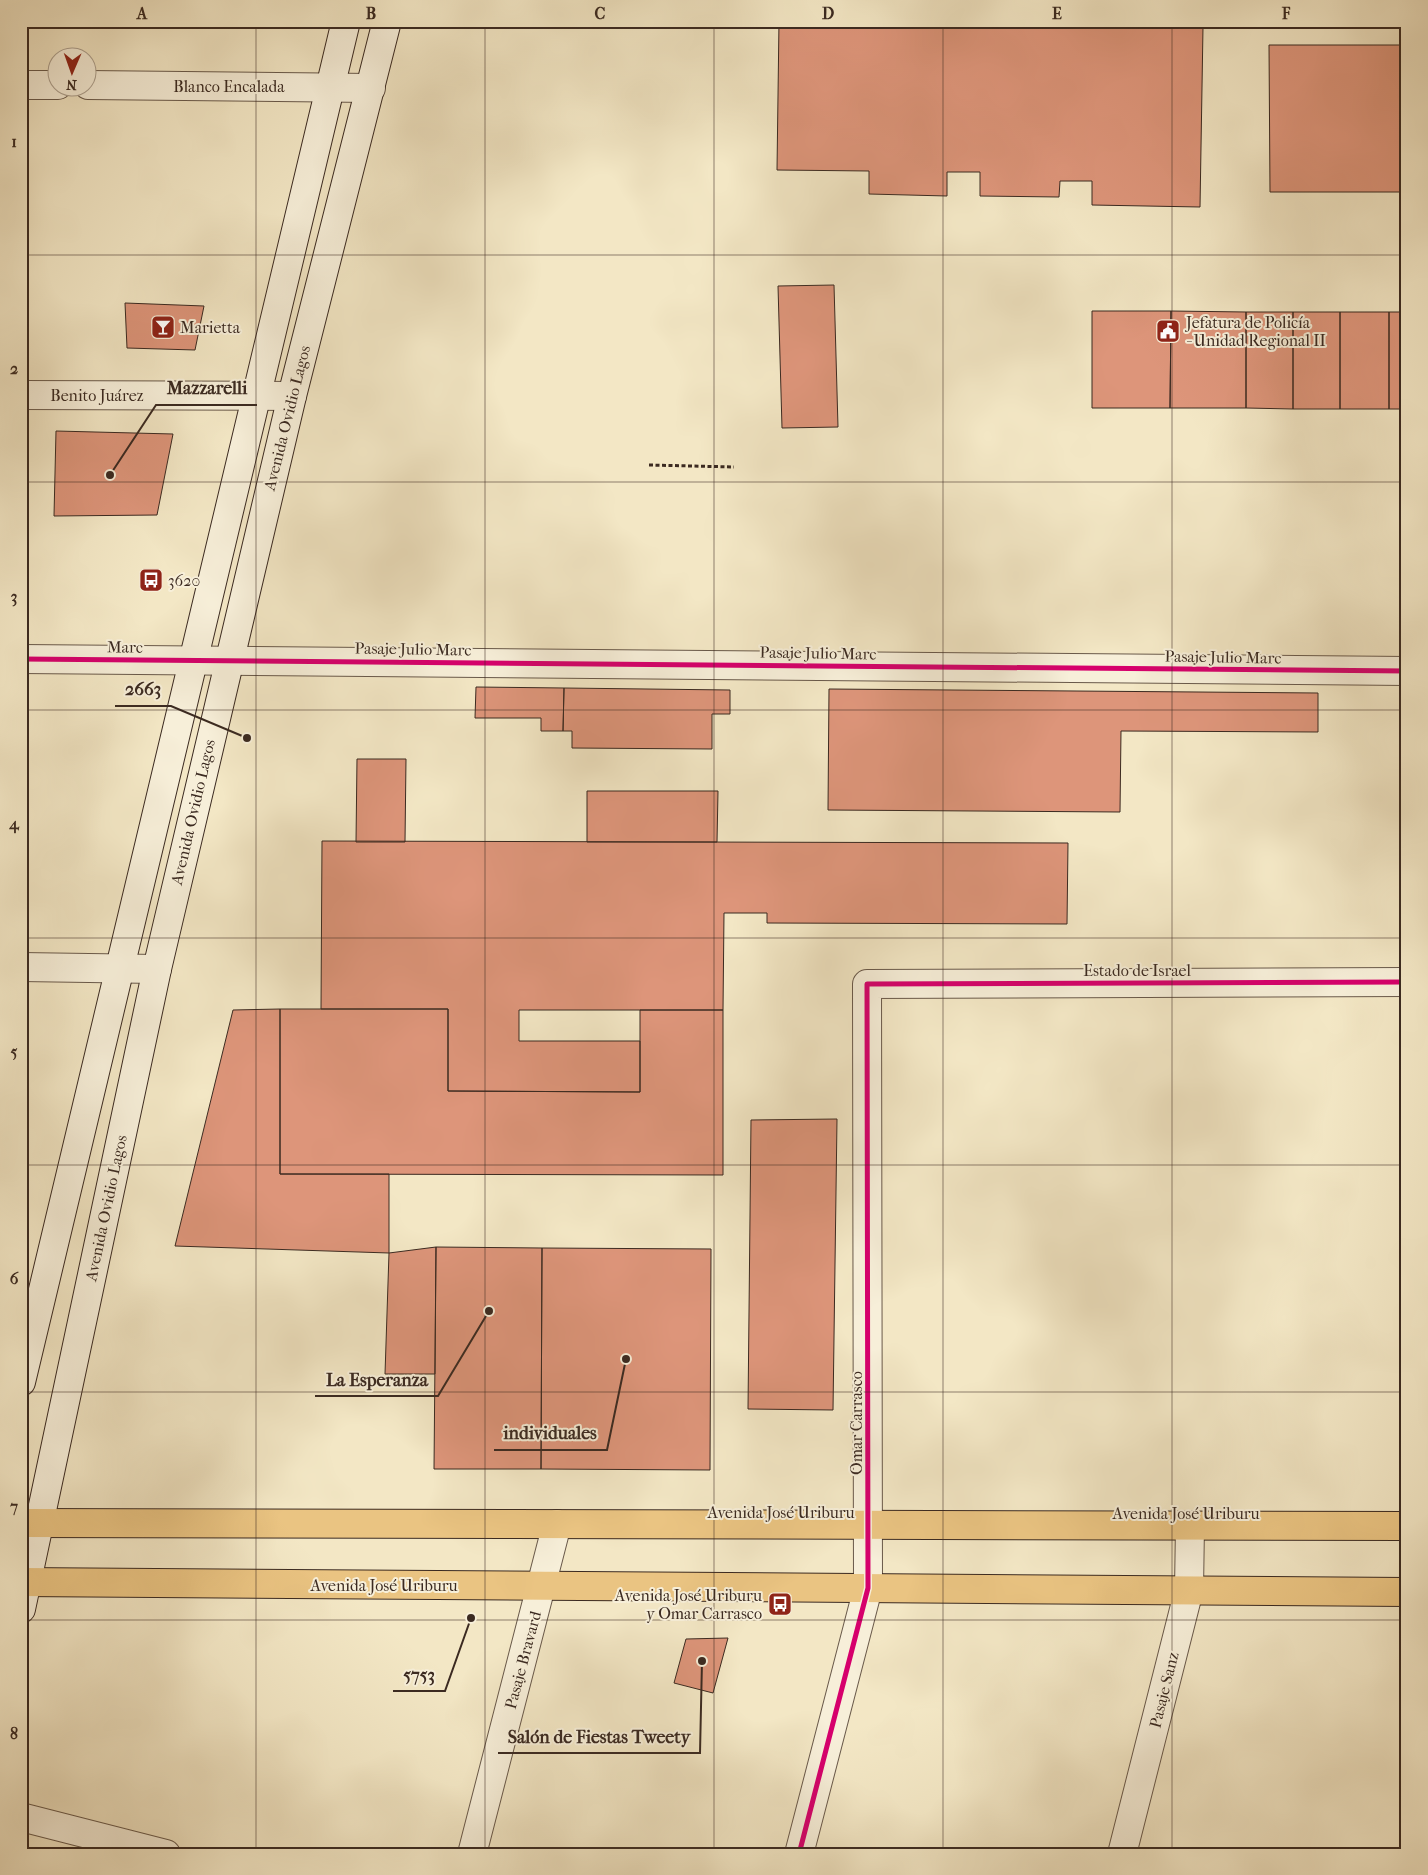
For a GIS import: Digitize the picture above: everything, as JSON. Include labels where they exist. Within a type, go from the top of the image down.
[{"type":"main road","name":"Avenida José Uriburu","points":[[30,1522],[1407,1526]]},
{"type":"main road","name":"Avenida José Uriburu","points":[[24,1582],[1407,1592]]},
{"type":"street","name":"Avenida Ovidio Lagos","points":[[21,1382],[346,21]]},
{"type":"street","name":"Avenida Ovidio Lagos","points":[[21,1609],[30,1522],[157,969],[292,396],[387,21]]},
{"type":"street","points":[[21,85],[48,85]]},
{"type":"street","name":"Blanco Encalada","points":[[98,85],[331,86],[371,88]]},
{"type":"street","name":"Benito Juárez","points":[[21,395],[292,396]]},
{"type":"street","name":"Marc","points":[[21,659],[229,660]]},
{"type":"street","name":"Pasaje Julio Marc","points":[[229,660],[1407,671]]},
{"type":"street","points":[[21,967],[157,969]]},
{"type":"street","name":"Estado de Israel","points":[[867,984],[1407,982]]},
{"type":"street","name":"Omar Carrasco","points":[[799,1854],[868,1588],[867,984]]},
{"type":"street","name":"Pasaje Bravard","points":[[472,1854],[558,1524]]},
{"type":"street","name":"Pasaje Sanz","points":[[1122,1854],[1189,1590],[1190,1525]]},
{"type":"street","points":[[21,1817],[166,1854]]},
{"type":"path","points":[[649,465],[734,467]]},
{"type":"building","points":[[779,21],[1164,21],[1164,27],[1203,27],[1200,207],[1092,205],[1092,181],[1060,181],[1059,197],[980,196],[980,172],[947,172],[947,196],[869,194],[869,171],[777,170]]},
{"type":"building","points":[[1269,45],[1407,45],[1407,192],[1270,192]]},
{"type":"building","points":[[834,285],[838,427],[782,428],[778,286]]},
{"type":"building","name":"Marietta","points":[[125,303],[204,306],[195,350],[127,348]]},
{"type":"building","points":[[1092,311],[1171,311],[1170,408],[1092,408]]},
{"type":"building","points":[[1171,311],[1246,312],[1246,408],[1170,408]]},
{"type":"building","points":[[1246,312],[1293,312],[1293,409],[1246,408]]},
{"type":"building","points":[[1293,312],[1340,312],[1340,409],[1293,409]]},
{"type":"building","points":[[1340,312],[1389,312],[1389,409],[1340,409]]},
{"type":"building","points":[[1389,312],[1407,312],[1407,409],[1389,409]]},
{"type":"building","points":[[56,431],[173,434],[157,515],[54,516]]},
{"type":"building","points":[[476,687],[564,688],[563,731],[541,731],[541,718],[475,718]]},
{"type":"building","points":[[564,688],[730,690],[730,714],[712,714],[712,749],[572,748],[572,731],[563,731]]},
{"type":"building","points":[[829,689],[1318,693],[1318,732],[1121,731],[1120,812],[828,810]]},
{"type":"building","points":[[357,759],[406,759],[405,842],[356,842]]},
{"type":"building","points":[[587,791],[718,791],[717,842],[587,842]]},
{"type":"building","points":[[322,841],[1068,843],[1067,924],[767,923],[767,913],[724,913],[723,1010],[519,1010],[519,1041],[640,1041],[640,1092],[448,1091],[448,1009],[321,1009]]},
{"type":"building","points":[[280,1009],[280,1174],[389,1174],[389,1253],[175,1246],[233,1010]]},
{"type":"building","points":[[280,1009],[448,1009],[448,1091],[640,1092],[640,1010],[723,1010],[723,1175],[280,1174]]},
{"type":"building","points":[[837,1119],[833,1410],[748,1409],[751,1120]]},
{"type":"building","points":[[436,1247],[542,1248],[541,1469],[434,1469]]},
{"type":"building","points":[[436,1247],[435,1374],[385,1374],[389,1253]]},
{"type":"building","points":[[542,1248],[711,1249],[710,1470],[541,1469]]},
{"type":"building","points":[[728,1638],[713,1693],[674,1683],[686,1639]]},
{"type":"cycle path","points":[[21,659],[1407,671]]},
{"type":"cycle path","points":[[799,1854],[868,1588],[867,984],[1407,982]]},
{"type":"place","name":"Marietta","points":[[163,327]]},
{"type":"place","name":"Jefatura de Policía - Unidad Regional II","points":[[1168,331]]},
{"type":"place","name":"Mazzarelli","points":[[110,475]]},
{"type":"place","name":"3620","points":[[151,580]]},
{"type":"place","name":"2663","points":[[247,738]]},
{"type":"place","name":"La Esperanza","points":[[489,1311]]},
{"type":"place","name":"individuales","points":[[626,1359]]},
{"type":"place","name":"Avenida José Uriburu y Omar Carrasco","points":[[780,1604]]},
{"type":"place","name":"5753","points":[[471,1618]]},
{"type":"place","name":"Salón de Fiestas Tweety","points":[[702,1661]]}]
